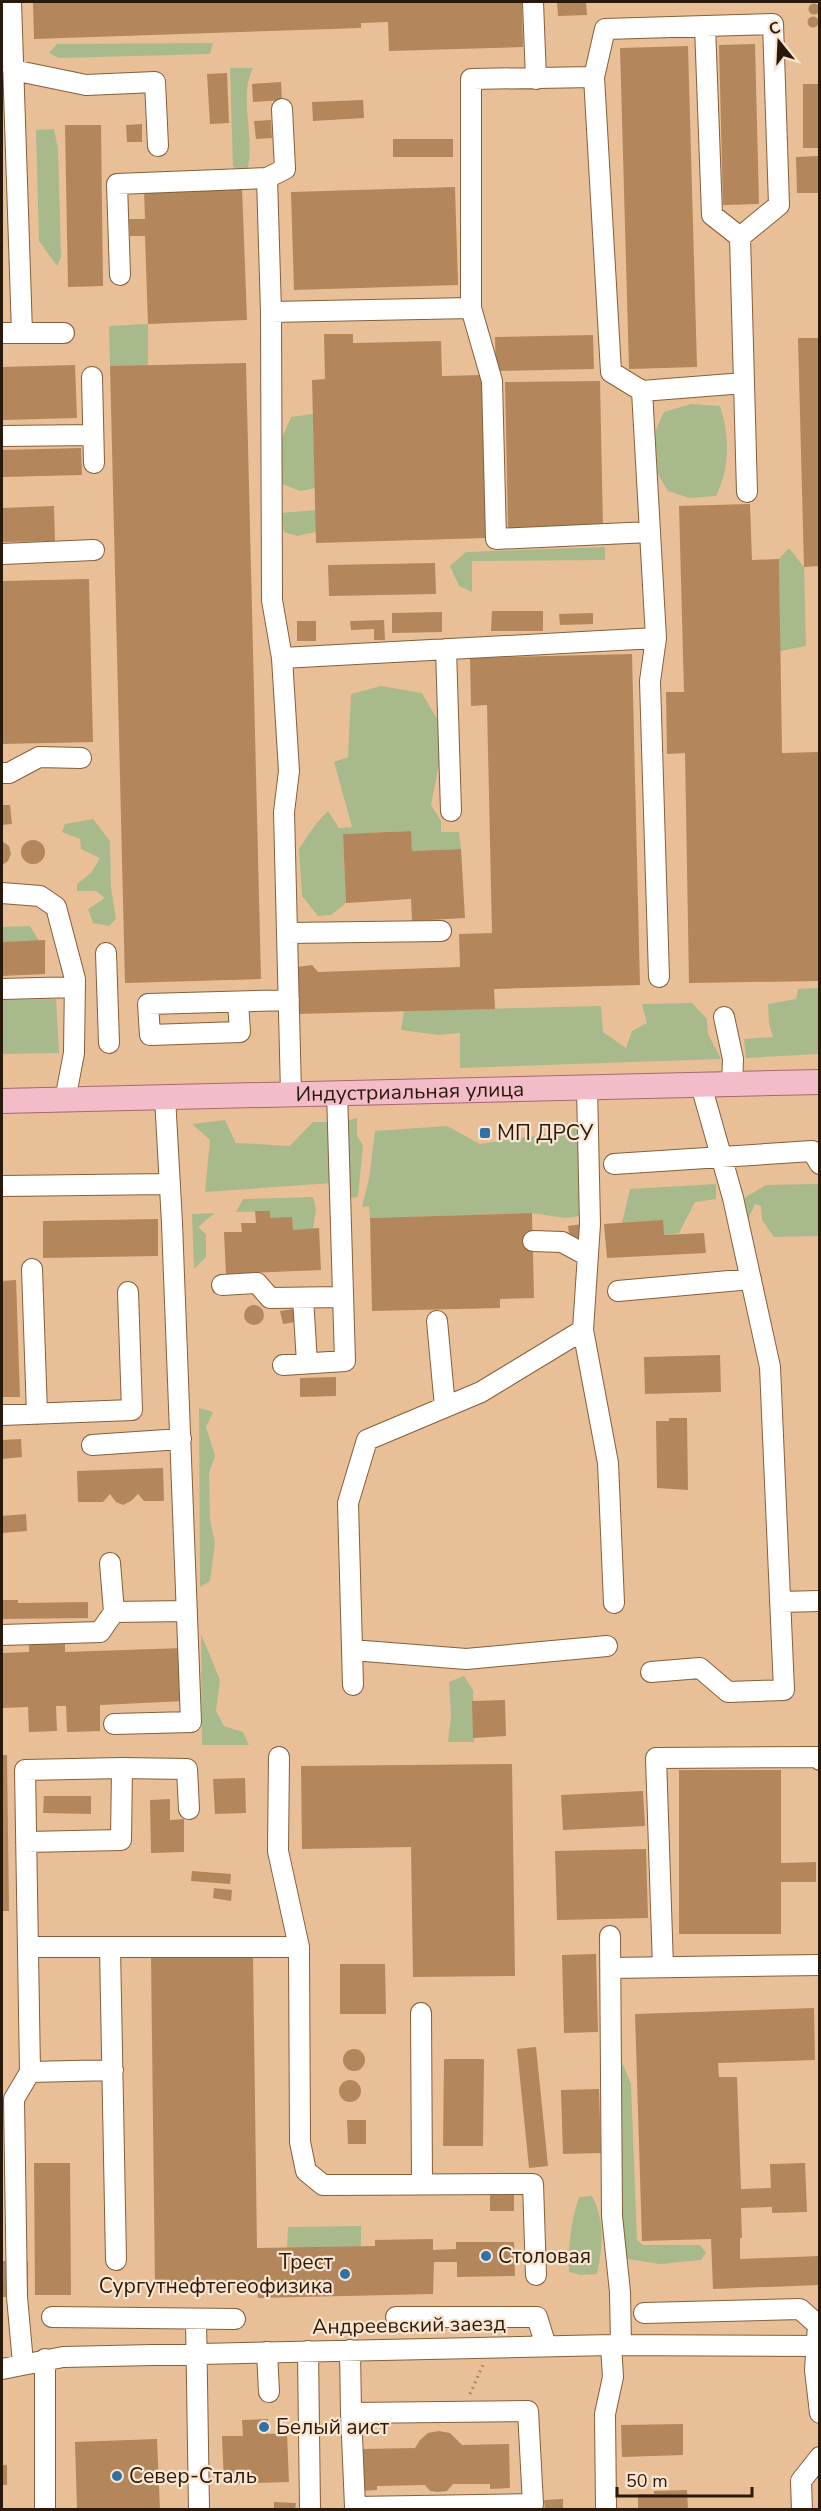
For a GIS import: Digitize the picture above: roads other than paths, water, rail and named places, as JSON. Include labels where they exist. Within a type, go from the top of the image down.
[{"type":"main road","name":"Индустриальная улица","points":[[2,1101],[819,1083]]},
{"type":"street","points":[[11,2],[9,62],[22,333]]},
{"type":"street","points":[[533,2],[536,79]]},
{"type":"street","points":[[740,237],[779,204],[772,24],[605,28],[594,77],[611,372],[642,391],[744,383]]},
{"type":"street","points":[[705,26],[712,215],[740,237]]},
{"type":"street","points":[[9,62],[86,85],[155,82],[158,146]]},
{"type":"street","points":[[594,77],[471,79],[471,308],[492,381],[496,539],[650,532]]},
{"type":"street","points":[[120,274],[117,184],[267,178],[285,169],[282,109]]},
{"type":"street","points":[[267,178],[271,312],[272,600],[282,658],[289,771],[284,812],[291,1093]]},
{"type":"street","points":[[740,237],[747,492]]},
{"type":"street","points":[[271,312],[471,308]]},
{"type":"street","points":[[2,333],[64,333]]},
{"type":"street","points":[[92,377],[94,463]]},
{"type":"street","points":[[642,391],[656,638],[650,681],[659,977]]},
{"type":"street","points":[[2,436],[93,435]]},
{"type":"street","points":[[2,554],[94,550]]},
{"type":"street","points":[[282,658],[656,638]]},
{"type":"street","points":[[446,649],[452,811]]},
{"type":"street","points":[[2,773],[9,773],[39,757],[81,758]]},
{"type":"street","points":[[2,893],[40,896],[56,906],[75,983],[74,1053],[65,1100]]},
{"type":"street","points":[[287,933],[441,931]]},
{"type":"street","points":[[105,953],[109,1043]]},
{"type":"street","points":[[2,989],[106,978]]},
{"type":"street","points":[[238,1002],[289,1000]]},
{"type":"street","points":[[724,1017],[733,1059],[732,1085]]},
{"type":"street","points":[[651,1672],[700,1668],[728,1692],[784,1690],[770,1367],[734,1198],[701,1085]]},
{"type":"street","points":[[587,1087],[590,1224],[583,1330],[608,1463],[614,1603]]},
{"type":"street","points":[[283,1365],[345,1361],[337,1092]]},
{"type":"street","points":[[114,1724],[191,1722],[165,1097]]},
{"type":"street","points":[[614,1164],[812,1151],[819,1164]]},
{"type":"street","points":[[2,1186],[170,1184]]},
{"type":"street","points":[[533,1241],[562,1242],[588,1256]]},
{"type":"street","points":[[32,1269],[37,1414]]},
{"type":"street","points":[[618,1291],[751,1279]]},
{"type":"street","points":[[222,1285],[257,1283],[270,1298],[342,1297]]},
{"type":"street","points":[[2,1415],[132,1410],[128,1292]]},
{"type":"street","points":[[303,1298],[307,1363]]},
{"type":"street","points":[[437,1321],[445,1407]]},
{"type":"street","points":[[353,1685],[348,1503],[367,1440],[481,1392],[583,1330]]},
{"type":"street","points":[[92,1445],[181,1439]]},
{"type":"street","points":[[2,1635],[100,1632],[114,1612],[110,1563]]},
{"type":"street","points":[[780,1602],[819,1600]]},
{"type":"street","points":[[114,1612],[187,1611]]},
{"type":"street","points":[[352,1650],[466,1659],[606,1646]]},
{"type":"street","points":[[279,1757],[278,1851],[299,1947],[300,2142],[306,2171],[323,2185],[533,2184],[536,2276]]},
{"type":"street","points":[[663,1967],[656,1758],[817,1757],[819,1760]]},
{"type":"street","points":[[26,1842],[121,1840],[122,1768]]},
{"type":"street","points":[[23,2363],[17,2297],[14,2099],[30,2072],[30,1947],[25,1770],[188,1769],[189,1809]]},
{"type":"street","points":[[606,2510],[605,2414],[613,2377],[620,2292],[612,2216],[610,1936]]},
{"type":"street","points":[[30,1947],[299,1947]]},
{"type":"street","points":[[110,1947],[116,2260]]},
{"type":"street","points":[[610,1968],[819,1965]]},
{"type":"street","points":[[421,2013],[422,2184]]},
{"type":"street","points":[[30,2072],[113,2070]]},
{"type":"street","points":[[644,2313],[800,2310],[818,2325],[815,2370],[819,2413]]},
{"type":"street","points":[[396,2317],[537,2316],[546,2346]]},
{"type":"street","points":[[52,2317],[235,2319]]},
{"type":"street","points":[[438,2348],[439,2317]]},
{"type":"street","points":[[196,2319],[199,2510]]},
{"type":"street","name":"Андреевский заезд","points":[[2,2369],[45,2359],[196,2353],[616,2345],[818,2346]]},
{"type":"street","points":[[350,2350],[351,2413],[355,2507],[532,2504],[528,2411],[351,2413]]},
{"type":"street","points":[[308,2351],[310,2510]]},
{"type":"street","points":[[267,2352],[269,2392]]},
{"type":"street","points":[[45,2359],[45,2510]]},
{"type":"street","points":[[802,2510],[819,2457]]},
{"type":"place","name":"МП ДРСУ","points":[[485,1133]]},
{"type":"place","name":"Столовая","points":[[486,2256]]},
{"type":"place","name":"Трест Сургутнефтегеофизика","points":[[345,2274]]},
{"type":"place","name":"Белый аист","points":[[264,2427]]},
{"type":"place","name":"Север-Сталь","points":[[117,2476]]}]
